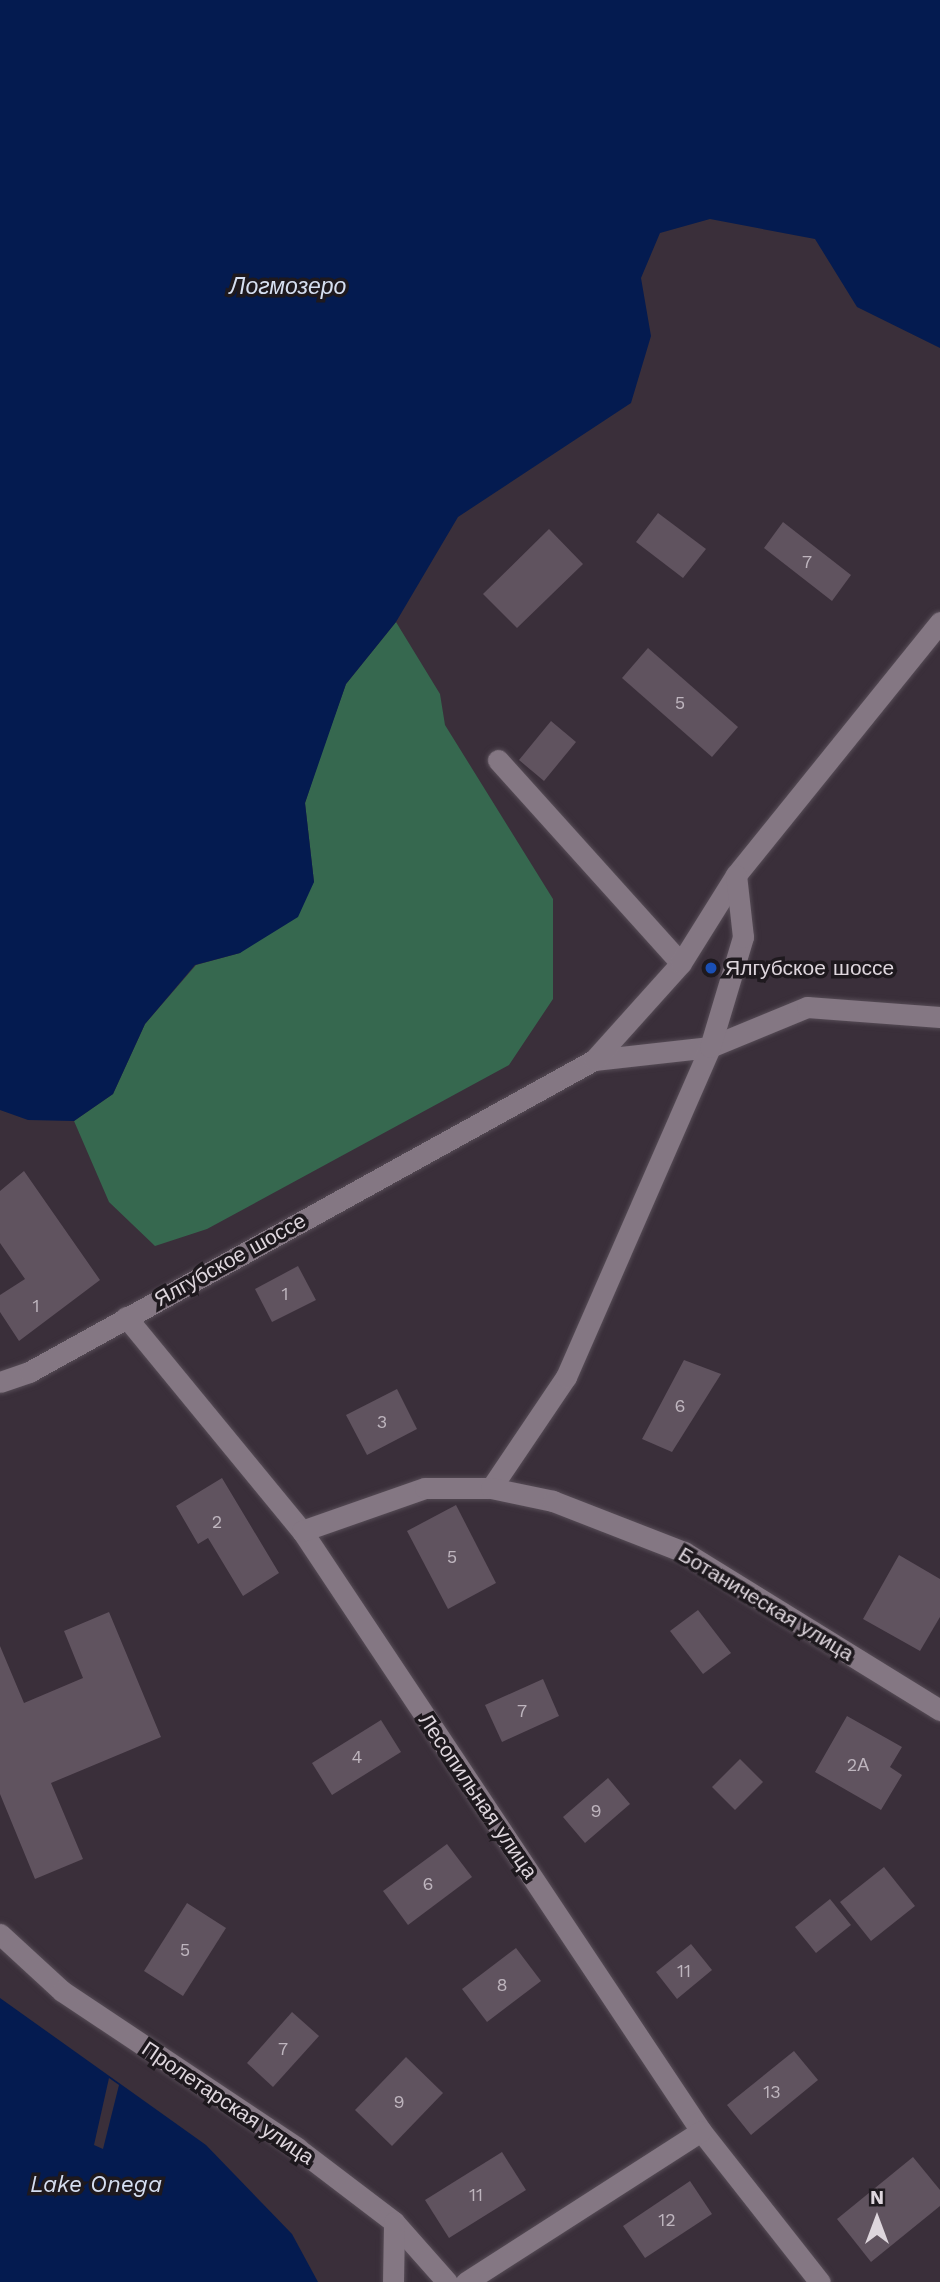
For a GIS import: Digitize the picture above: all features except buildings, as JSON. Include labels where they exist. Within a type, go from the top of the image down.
[{"type":"street","name":"Ялгубское шоссе","points":[[0,1382],[126,1317],[594,1060],[681,963],[736,875],[940,622]]},
{"type":"street","points":[[498,760],[681,963]]},
{"type":"street","points":[[491,1488],[566,1377],[710,1047],[743,937],[736,875]]},
{"type":"street","points":[[594,1060],[710,1047],[807,1007],[940,1017]]},
{"type":"street","name":"Лесопильная улица","points":[[126,1317],[302,1531],[701,2132],[820,2282]]},
{"type":"street","name":"Ботаническая улица","points":[[302,1531],[425,1488],[491,1488],[553,1501],[684,1552],[940,1710]]},
{"type":"street","name":"Пролетарская улица","points":[[0,1934],[62,1991],[297,2148],[394,2222],[447,2282]]},
{"type":"street","points":[[466,2282],[701,2132]]},
{"type":"street","points":[[393,2282],[394,2222]]},
{"type":"green space","points":[[396,622],[440,694],[445,725],[553,899],[553,999],[509,1065],[207,1229],[155,1246],[109,1202],[74,1121],[113,1094],[145,1024],[196,965],[240,953],[314,882],[305,803],[346,684]]},
{"type":"water","name":"Логмозеро","points":[[0,0],[940,0],[940,348],[857,307],[815,239],[710,219],[660,233],[641,278],[651,336],[631,403],[458,517],[396,622],[346,684],[305,803],[314,882],[298,917],[240,953],[195,965],[145,1024],[113,1094],[74,1121],[28,1120],[0,1110]]},
{"type":"water","name":"Lake Onega","points":[[0,1998],[206,2145],[292,2234],[318,2282],[0,2282]]},
{"type":"pier","points":[[109,2078],[119,2085],[103,2149],[94,2145]]},
{"type":"place","name":"Ялгубское шоссе","points":[[711,968]]}]
